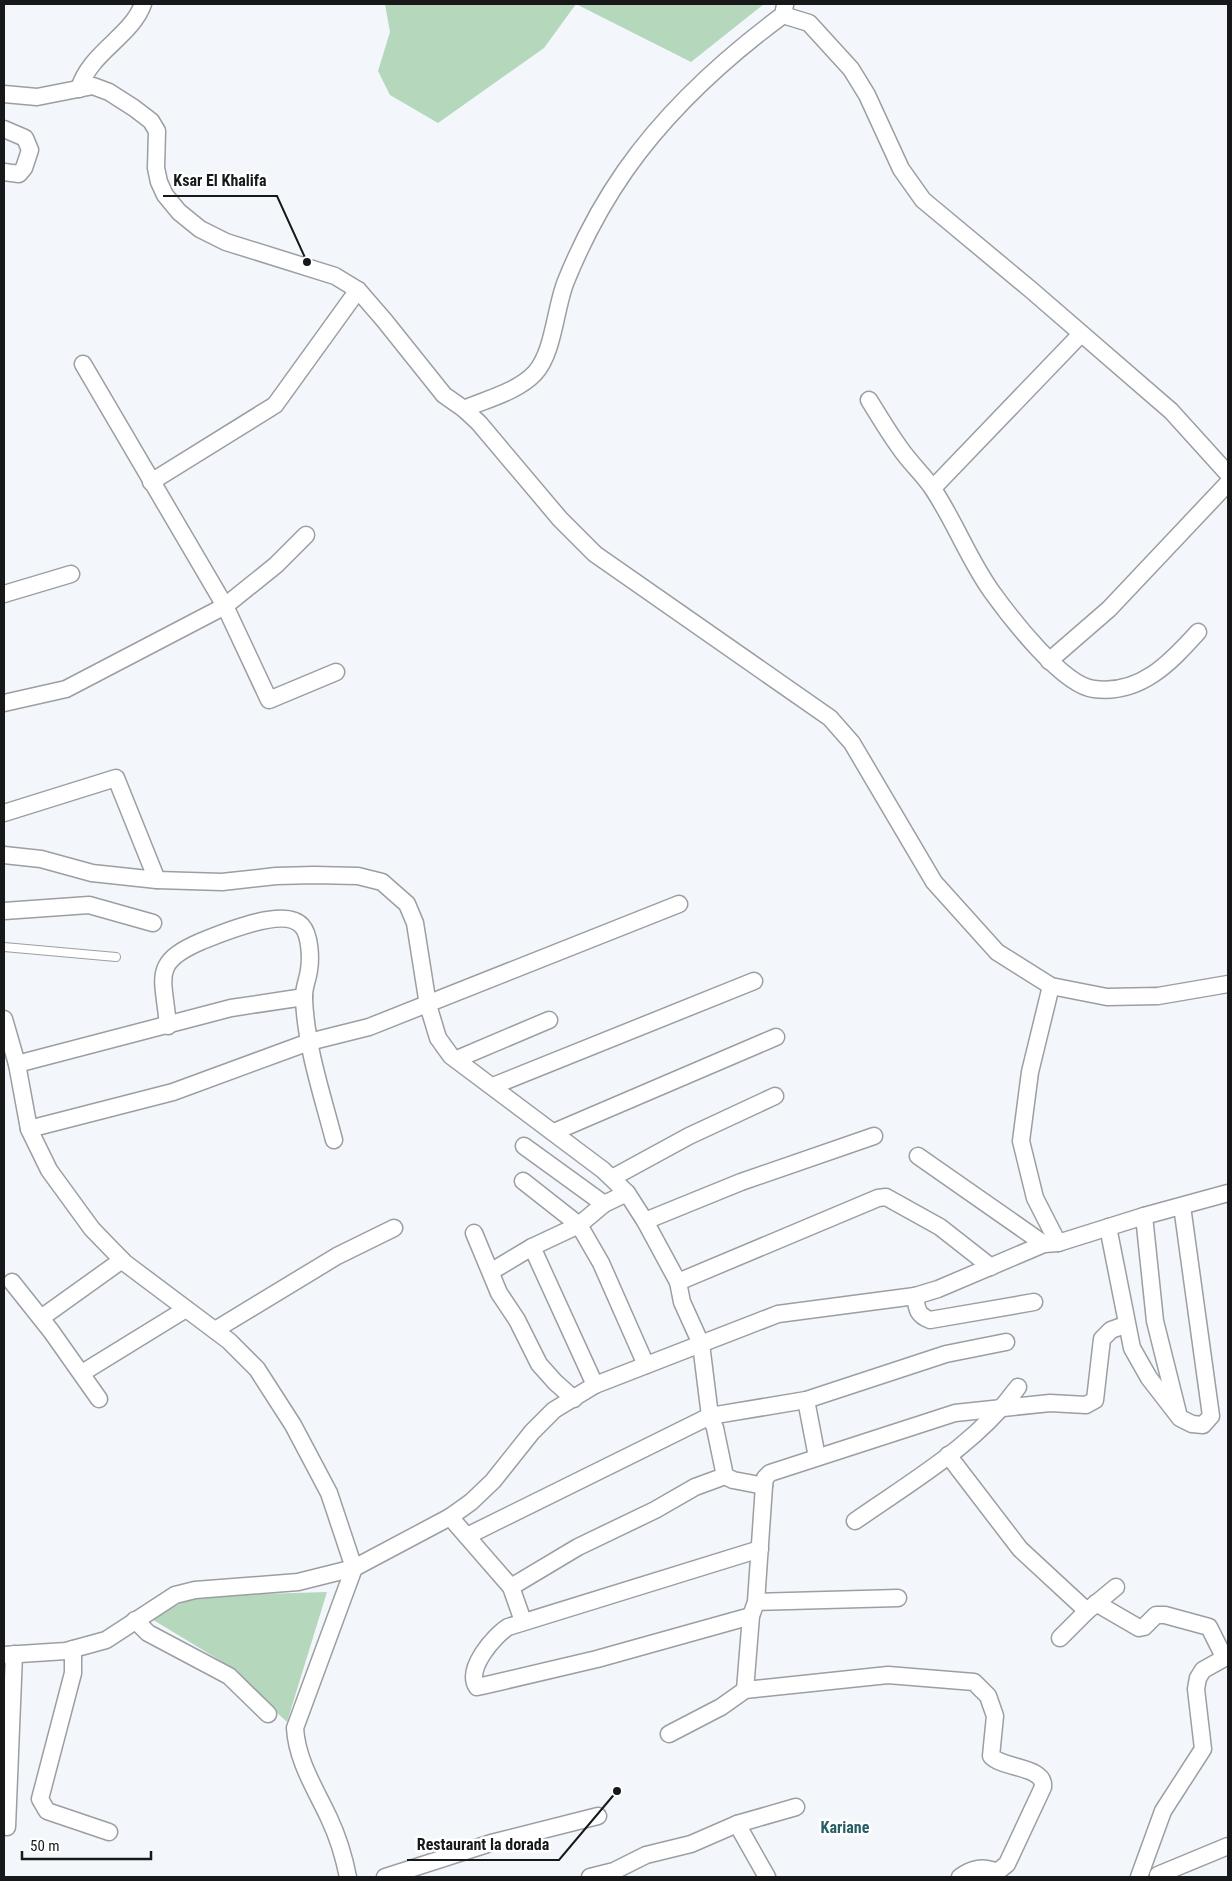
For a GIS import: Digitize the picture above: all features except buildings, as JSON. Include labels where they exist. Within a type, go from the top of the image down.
[{"type":"street","points":[[79,89],[83,75],[101,52],[139,15],[143,4]]},
{"type":"street","points":[[464,409],[513,389],[534,374],[544,360],[565,282],[589,233],[624,172],[653,134],[703,84],[784,9],[809,23],[851,69],[867,95],[901,168],[923,200],[1030,289],[1171,412],[1228,474]]},
{"type":"street","points":[[4,94],[37,97],[93,86],[109,92],[151,121],[157,131],[156,168],[165,195],[179,212],[200,229],[226,242],[335,276],[358,290],[444,395],[464,409],[560,519],[596,554],[830,718],[852,743],[934,882],[997,952],[1051,986],[1107,997],[1158,996],[1228,984]]},
{"type":"street","points":[[4,130],[25,138],[30,150],[24,168],[19,174],[4,172]]},
{"type":"street","points":[[151,482],[275,405],[358,290]]},
{"type":"street","points":[[933,488],[1081,334]]},
{"type":"street","points":[[83,364],[225,606],[269,700],[336,672]]},
{"type":"street","points":[[869,400],[900,449],[933,488],[991,591],[1049,661],[1071,681],[1092,689],[1111,690],[1132,685],[1152,677],[1178,654],[1198,632]]},
{"type":"street","points":[[1049,661],[1109,609],[1228,483]]},
{"type":"street","points":[[4,703],[66,688],[225,606],[276,566],[306,535]]},
{"type":"street","points":[[4,594],[71,574]]},
{"type":"street","points":[[4,813],[116,778],[156,880]]},
{"type":"street","points":[[4,855],[41,859],[92,873],[156,880],[222,882],[276,876],[314,875],[358,876],[382,882],[407,904],[415,923],[428,1005],[438,1038],[444,1048],[612,1178],[627,1193],[646,1221],[678,1282],[682,1302],[701,1344],[710,1416],[715,1428],[725,1476]]},
{"type":"street","points":[[29,1129],[173,1092],[309,1042],[369,1027],[680,904]]},
{"type":"street","points":[[4,911],[89,905],[153,923]]},
{"type":"street","points":[[168,1026],[163,970],[173,955],[237,926],[286,918],[301,924],[307,935],[310,969],[304,997],[309,1042],[334,1140]]},
{"type":"street","points":[[493,1086],[754,981]]},
{"type":"street","points":[[1051,986],[1030,1072],[1021,1141],[1036,1198],[1051,1244]]},
{"type":"street","points":[[17,1064],[231,1008],[304,997]]},
{"type":"street","points":[[4,1020],[17,1064],[29,1129],[49,1170],[92,1229],[122,1260],[215,1330],[257,1369],[293,1425],[330,1493],[354,1568],[295,1728],[298,1754],[330,1821],[344,1859],[348,1877]]},
{"type":"street","points":[[457,1059],[548,1020]]},
{"type":"street","points":[[554,1132],[776,1037]]},
{"type":"street","points":[[612,1178],[689,1136],[775,1096]]},
{"type":"street","points":[[646,1221],[741,1182],[874,1136]]},
{"type":"street","points":[[524,1146],[604,1204]]},
{"type":"street","points":[[918,1156],[1051,1244]]},
{"type":"street","points":[[523,1181],[579,1224],[601,1263],[646,1365]]},
{"type":"street","points":[[492,1271],[532,1247],[579,1224],[604,1204],[627,1193]]},
{"type":"street","points":[[7,1827],[9,1654],[74,1649],[106,1640],[175,1595],[195,1590],[298,1582],[354,1568],[450,1517],[471,1502],[493,1481],[532,1432],[554,1410],[595,1384],[778,1314],[915,1296],[938,1289],[1051,1244],[1228,1193]]},
{"type":"street","points":[[678,1282],[878,1198],[886,1197],[940,1227],[991,1267]]},
{"type":"street","points":[[1108,1227],[1125,1324],[1132,1348],[1149,1378],[1180,1418],[1192,1424],[1203,1425],[1211,1416],[1182,1206]]},
{"type":"street","points":[[1144,1216],[1155,1320],[1180,1418]]},
{"type":"street","points":[[215,1330],[337,1256],[394,1228]]},
{"type":"street","points":[[474,1233],[492,1271],[499,1293],[518,1320],[539,1364],[574,1399]]},
{"type":"street","points":[[532,1247],[595,1384]]},
{"type":"street","points":[[41,1318],[122,1260]]},
{"type":"street","points":[[12,1282],[82,1373],[99,1399]]},
{"type":"street","points":[[915,1296],[917,1312],[930,1320],[1034,1302]]},
{"type":"street","points":[[82,1373],[186,1309]]},
{"type":"street","points":[[745,1690],[760,1548],[764,1486],[765,1478],[770,1473],[955,1413],[1050,1403],[1086,1406],[1095,1400],[1102,1338],[1111,1330],[1125,1324]]},
{"type":"street","points":[[467,1536],[710,1416],[806,1400],[946,1354],[1006,1342]]},
{"type":"street","points":[[855,1521],[948,1455],[1002,1409],[1018,1386]]},
{"type":"street","points":[[806,1400],[817,1457]]},
{"type":"street","points":[[948,1455],[1020,1549],[1091,1607],[1139,1628],[1156,1616],[1165,1615],[1209,1627],[1226,1657],[1203,1670],[1198,1678],[1196,1689],[1203,1749],[1163,1811],[1139,1877]]},
{"type":"street","points":[[511,1587],[578,1548],[655,1510],[695,1487],[725,1476],[733,1480],[764,1486]]},
{"type":"street","points":[[450,1517],[511,1587],[523,1621]]},
{"type":"street","points":[[760,1548],[508,1627],[491,1641],[476,1666],[474,1683],[477,1687],[597,1659],[754,1609],[898,1598]]},
{"type":"street","points":[[1060,1638],[1091,1607],[1116,1587]]},
{"type":"street","points":[[135,1620],[148,1633],[229,1676],[268,1714]]},
{"type":"street","points":[[74,1649],[73,1673],[40,1799],[47,1811],[109,1832]]},
{"type":"street","points":[[669,1734],[721,1708],[745,1690],[888,1675],[974,1682],[988,1696],[995,1716],[991,1756],[1002,1763],[1040,1776],[1043,1787],[1007,1864],[997,1872],[985,1867],[969,1871],[960,1877]]},
{"type":"street","points":[[590,1877],[614,1871],[646,1855],[691,1844],[737,1824],[796,1807]]},
{"type":"street","points":[[385,1877],[491,1843],[598,1816]]},
{"type":"street","points":[[737,1824],[767,1877]]},
{"type":"street","points":[[1158,1875],[1228,1846]]},
{"type":"lane","points":[[4,947],[116,957]]},
{"type":"green space","points":[[385,4],[576,4],[544,48],[438,123],[390,95],[378,71],[390,32]]},
{"type":"green space","points":[[576,4],[764,4],[691,62]]},
{"type":"green space","points":[[327,1592],[287,1722],[221,1661],[150,1618],[196,1596]]},
{"type":"place","name":"Ksar El Khalifa","points":[[307,262]]},
{"type":"place","name":"Restaurant la dorada","points":[[617,1791]]},
{"type":"district","name":"Kariane","points":[[845,1827]]}]
